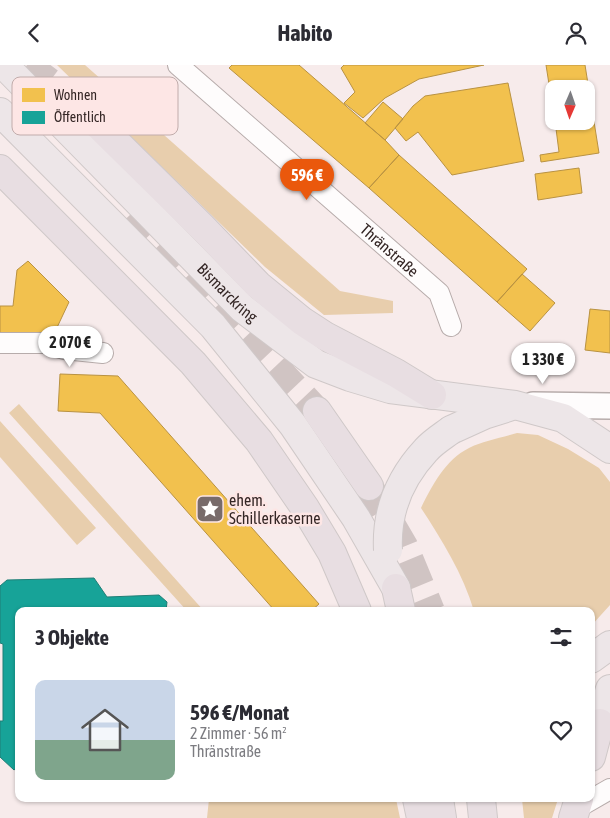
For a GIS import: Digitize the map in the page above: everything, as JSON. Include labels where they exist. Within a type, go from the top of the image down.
[{"type":"highway","points":[[109,135],[258,285],[302,321],[325,336],[396,373],[432,395]]},
{"type":"highway","points":[[0,169],[193,363],[259,441],[332,553],[354,607]]},
{"type":"highway","points":[[317,411],[369,486]]},
{"type":"highway","points":[[595,750],[605,734]]},
{"type":"highway","points":[[418,802],[421,818]]},
{"type":"highway","points":[[439,802],[442,818]]},
{"type":"highway","points":[[481,802],[483,818]]},
{"type":"main road","name":"Bismarckring","points":[[4,65],[16,77]]},
{"type":"main road","name":"Bismarckring","points":[[0,112],[12,124]]},
{"type":"main road","name":"Bismarckring","points":[[23,135],[213,326],[294,425],[356,518],[402,604]]},
{"type":"main road","name":"Bismarckring","points":[[73,135],[242,308],[316,364],[390,389],[515,405],[563,418],[610,449]]},
{"type":"main road","points":[[402,604],[388,550],[387,536],[390,517],[400,487],[408,471],[427,448],[451,430],[484,415],[515,405]]},
{"type":"main road","points":[[595,656],[610,645]]},
{"type":"main road","points":[[605,734],[610,689]]},
{"type":"street","name":"Thränstraße","points":[[178,65],[439,293],[451,326]]},
{"type":"street","points":[[0,343],[45,343],[64,349],[103,353]]},
{"type":"street","points":[[515,405],[610,406]]},
{"type":"street","points":[[595,797],[610,789]]},
{"type":"shaded area","points":[[57,65],[85,65],[99,77],[69,77]]},
{"type":"shaded area","points":[[129,135],[164,135],[340,291],[393,301],[393,313],[324,315],[265,267]]},
{"type":"shaded area","points":[[19,404],[200,607],[183,607],[9,413]]},
{"type":"shaded area","points":[[0,421],[96,528],[77,545],[0,457]]},
{"type":"shaded area","points":[[517,433],[538,435],[568,449],[599,468],[610,482],[610,605],[595,622],[595,607],[473,607],[458,571],[421,508],[446,466],[460,453],[480,443]]},
{"type":"shaded area","points":[[209,802],[397,802],[400,818],[207,818]]},
{"type":"shaded area","points":[[522,802],[557,802],[552,818],[524,818]]},
{"type":"building: Wohnen","points":[[232,65],[299,65],[385,140],[399,155],[369,188],[229,68]]},
{"type":"building: Wohnen","points":[[344,65],[484,65],[419,79],[385,98],[363,118],[344,103],[355,92],[341,68]]},
{"type":"building: Wohnen","points":[[546,65],[585,65],[587,80],[548,80]]},
{"type":"building: Wohnen","points":[[508,83],[524,161],[452,175],[418,132],[406,141],[395,128],[413,106],[425,96]]},
{"type":"building: Wohnen","points":[[383,102],[403,119],[385,140],[365,123]]},
{"type":"building: Wohnen","points":[[595,128],[599,153],[541,162],[540,155],[559,152],[556,130],[595,130]]},
{"type":"building: Wohnen","points":[[399,155],[527,269],[497,302],[369,188]]},
{"type":"building: Wohnen","points":[[579,168],[582,193],[538,200],[535,174]]},
{"type":"building: Wohnen","points":[[28,261],[69,302],[53,336],[0,335],[0,306],[13,306],[17,270]]},
{"type":"building: Wohnen","points":[[522,274],[555,303],[530,331],[497,302]]},
{"type":"building: Wohnen","points":[[590,309],[610,311],[610,353],[585,350]]},
{"type":"building: Wohnen","points":[[60,374],[118,376],[319,604],[316,607],[271,607],[100,413],[58,411]]},
{"type":"building: Öffentlich","points":[[94,578],[107,597],[159,595],[167,602],[166,607],[15,607],[14,770],[0,757],[0,721],[3,721],[3,644],[0,643],[0,586],[7,580]]},
{"type":"tunnel","points":[[27,65],[43,77]]},
{"type":"tunnel","points":[[131,214],[317,411]]},
{"type":"tunnel","points":[[369,486],[404,546],[429,607]]},
{"type":"place","name":"ehem. Schillerkaserne","points":[[210,509]]}]
